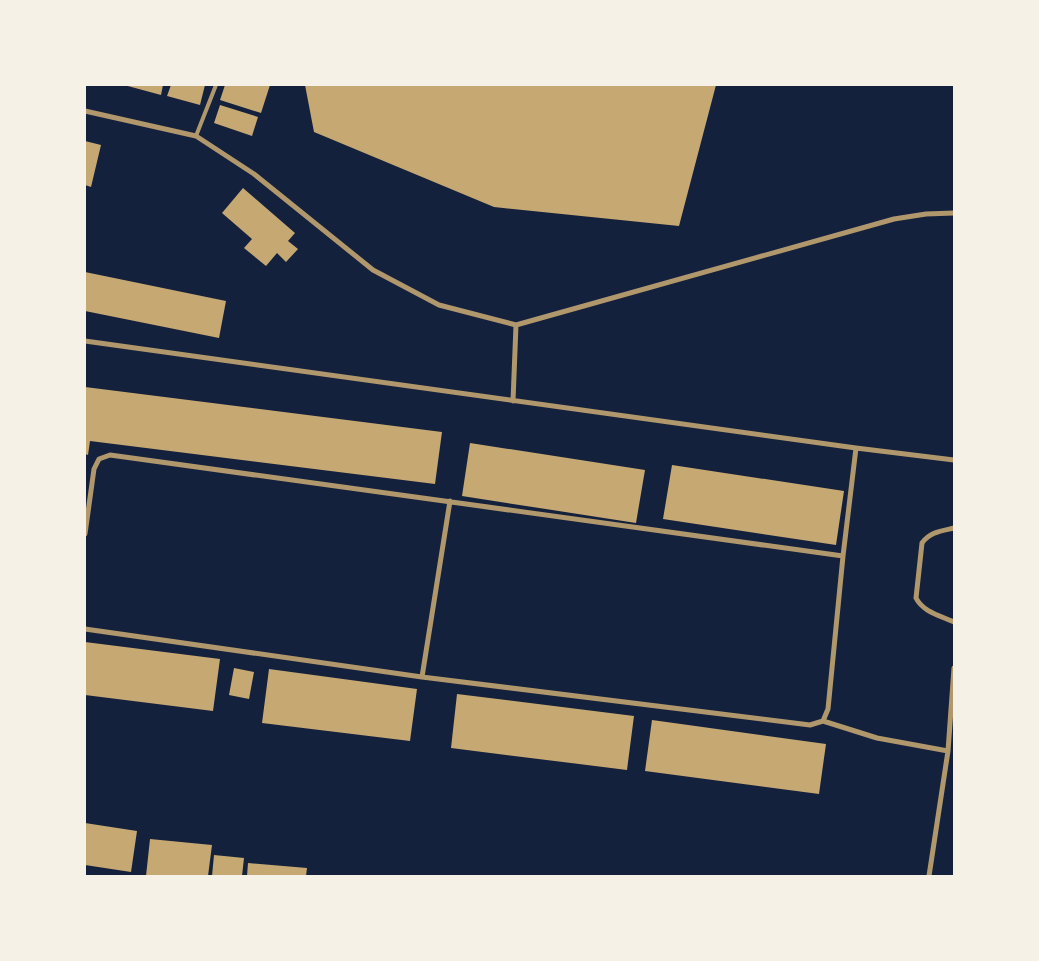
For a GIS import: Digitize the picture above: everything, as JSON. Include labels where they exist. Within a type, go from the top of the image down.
[{"type":"street","points":[[85,111],[196,136],[254,174],[373,270],[439,304],[516,325],[894,219],[926,214],[954,213]]},
{"type":"street","points":[[513,401],[516,325]]},
{"type":"street","points":[[85,341],[954,460]]},
{"type":"street","points":[[823,720],[828,709],[856,448]]},
{"type":"street","points":[[85,534],[94,469],[99,459],[110,455],[843,556]]},
{"type":"street","points":[[422,678],[450,501]]},
{"type":"street","points":[[954,528],[933,532],[922,543],[916,598],[925,609],[954,622]]},
{"type":"street","points":[[85,629],[422,678],[810,725],[823,720],[877,738],[948,751]]},
{"type":"street","points":[[929,876],[948,751],[954,668]]},
{"type":"lane","points":[[196,136],[216,85]]},
{"type":"building","points":[[124,85],[163,85],[161,95]]},
{"type":"building","points":[[171,85],[205,85],[200,105],[167,96]]},
{"type":"building","points":[[225,85],[270,85],[261,113],[220,100]]},
{"type":"building","points":[[305,85],[716,85],[679,226],[494,207],[314,132]]},
{"type":"building","points":[[220,105],[258,117],[252,136],[214,123]]},
{"type":"building","points":[[85,141],[101,145],[91,187],[85,185]]},
{"type":"building","points":[[243,188],[295,233],[288,241],[298,249],[286,262],[277,253],[266,266],[244,248],[252,239],[222,213]]},
{"type":"building","points":[[85,272],[226,301],[219,338],[85,311]]},
{"type":"building","points":[[85,387],[442,432],[435,484],[90,441],[88,455],[85,454]]},
{"type":"building","points":[[470,443],[645,470],[636,523],[462,496]]},
{"type":"building","points":[[672,465],[844,491],[836,545],[663,519]]},
{"type":"building","points":[[85,642],[220,659],[213,711],[85,695]]},
{"type":"building","points":[[234,668],[254,672],[249,699],[229,695]]},
{"type":"building","points":[[269,669],[417,689],[410,741],[262,723]]},
{"type":"building","points":[[457,694],[634,716],[627,770],[451,748]]},
{"type":"building","points":[[652,720],[826,744],[819,794],[645,771]]},
{"type":"building","points":[[85,823],[137,831],[131,872],[85,865]]},
{"type":"building","points":[[150,839],[212,845],[208,876],[146,876]]},
{"type":"building","points":[[214,855],[244,858],[242,876],[212,876]]},
{"type":"building","points":[[248,863],[307,868],[306,876],[247,876]]}]
